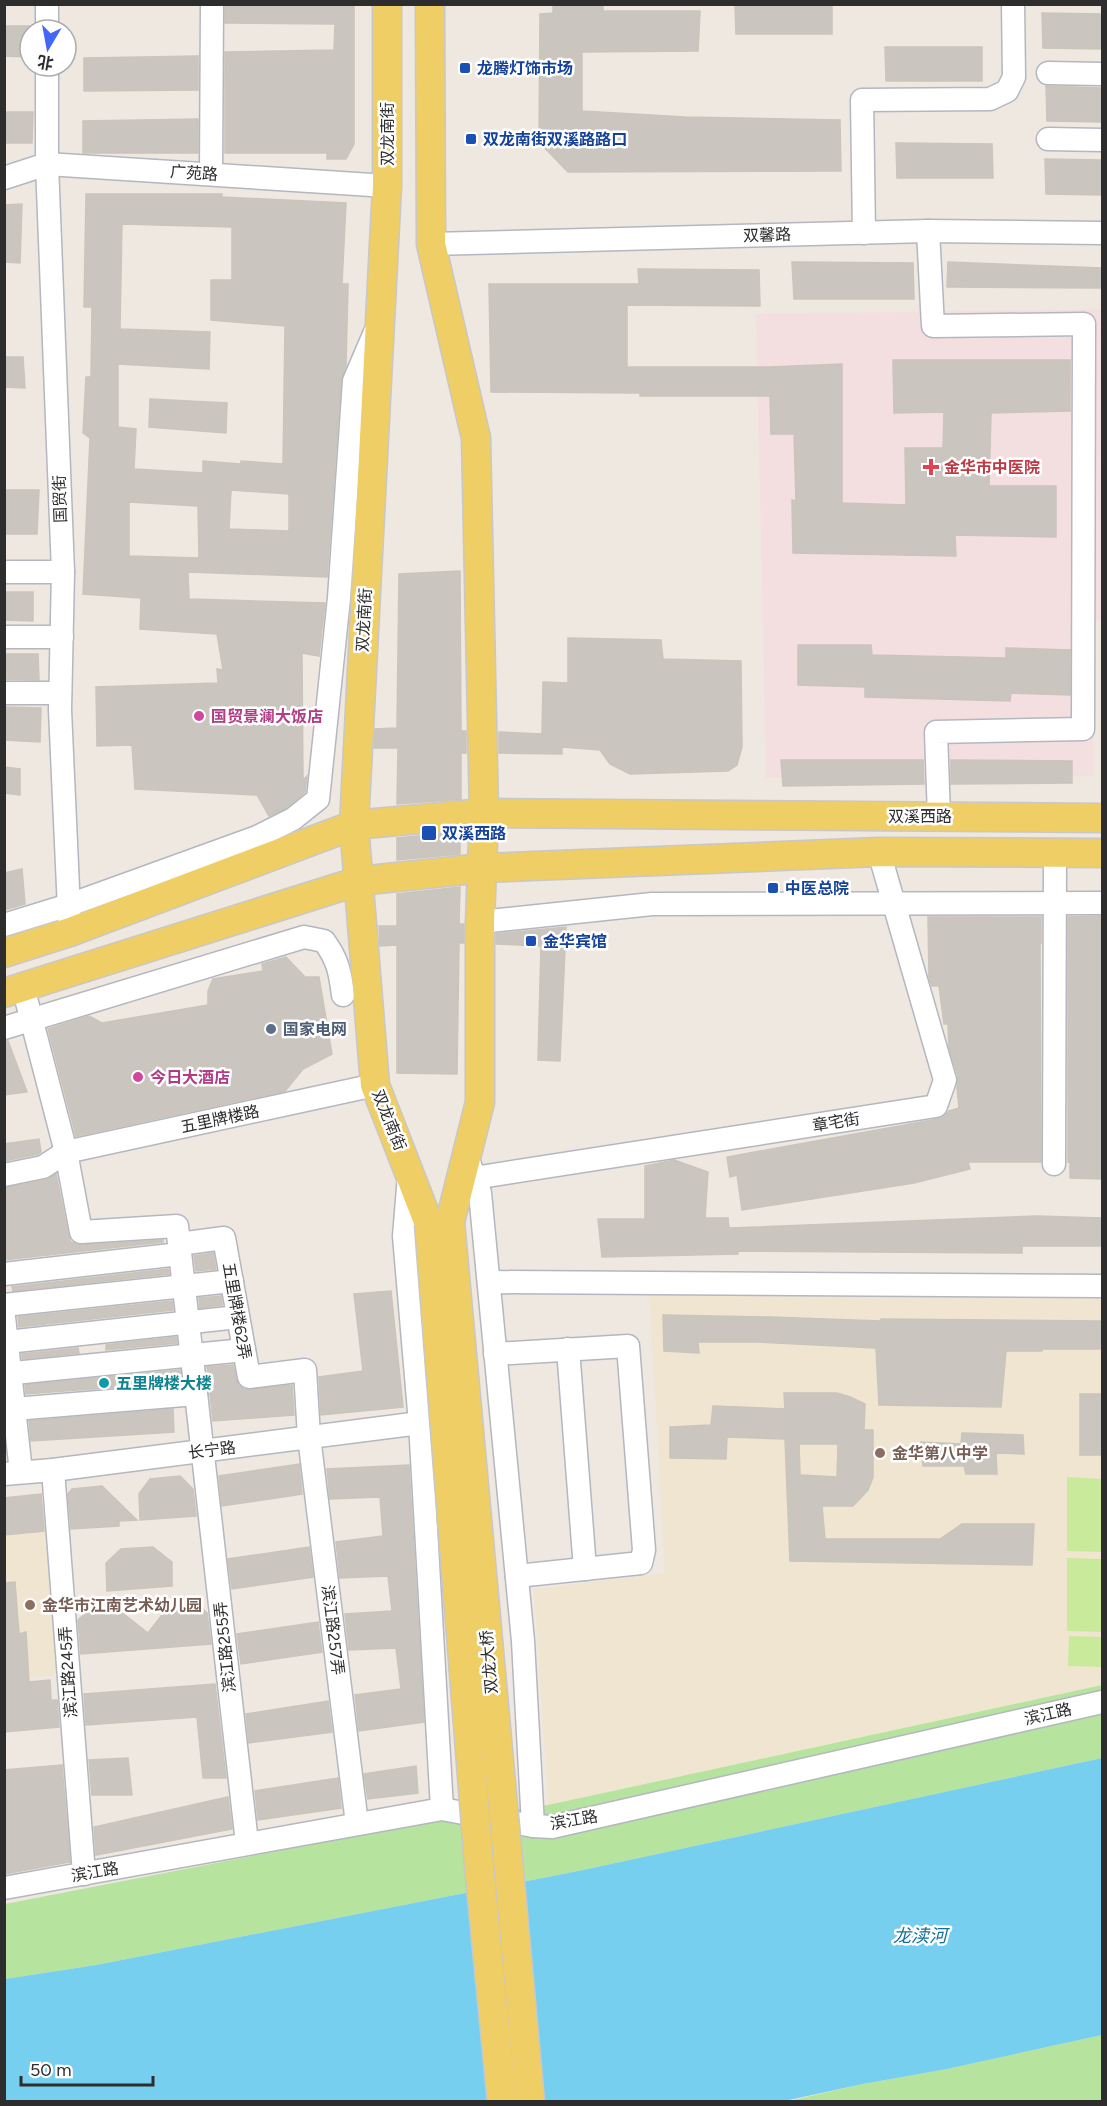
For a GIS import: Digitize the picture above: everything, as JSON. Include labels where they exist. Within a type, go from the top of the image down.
[{"type":"main road","name":"双龙南街","points":[[387,4],[387,186],[354,825],[375,1085],[410,1171],[440,1223]]},
{"type":"main road","points":[[430,4],[431,244],[476,438],[484,813],[480,922],[480,1102],[470,1166],[440,1223]]},
{"type":"main road","name":"双溪西路","points":[[4,953],[69,918],[354,825],[484,813],[1102,818]]},
{"type":"main road","points":[[14,990],[359,881],[483,868],[879,852],[1102,853]]},
{"type":"main road","name":"双龙大桥","points":[[440,1223],[479,1866],[502,2102]]},
{"type":"main road","name":"双龙大桥","points":[[440,1223],[530,2102]]},
{"type":"street","points":[[211,174],[212,4]]},
{"type":"street","points":[[864,233],[862,99],[990,99],[1007,91],[1014,77],[1013,4]]},
{"type":"street","points":[[1048,73],[1102,74]]},
{"type":"street","name":"国贸街","points":[[47,78],[47,164],[63,572],[60,693],[69,918]]},
{"type":"street","points":[[1048,139],[1102,140]]},
{"type":"street","name":"广苑路","points":[[4,178],[47,164],[387,186]]},
{"type":"street","points":[[928,231],[933,326],[1084,324],[1083,729],[936,732],[939,817]]},
{"type":"street","name":"双馨路","points":[[431,244],[928,231],[1102,233]]},
{"type":"street","points":[[4,925],[69,918],[257,837],[293,819],[318,799],[339,597],[354,381],[380,322]]},
{"type":"street","points":[[4,572],[63,572]]},
{"type":"street","points":[[4,637],[62,637]]},
{"type":"street","points":[[4,693],[60,693]]},
{"type":"street","name":"章宅街","points":[[470,1166],[936,1106],[945,1080],[879,852]]},
{"type":"street","points":[[1054,1164],[1055,853]]},
{"type":"street","points":[[480,922],[652,904],[1102,903]]},
{"type":"street","points":[[4,1028],[304,937],[324,941],[334,955],[340,968],[343,995]]},
{"type":"street","points":[[4,1274],[180,1249],[177,1226],[81,1232],[66,1152],[31,1019],[14,990]]},
{"type":"street","name":"五里牌楼路","points":[[4,1174],[43,1167],[66,1152],[375,1085]]},
{"type":"street","points":[[470,1166],[480,1193],[489,1282],[523,1641],[533,1826]]},
{"type":"street","points":[[410,1171],[404,1236],[420,1423],[442,1809]]},
{"type":"street","name":"五里牌楼62弄","points":[[180,1249],[224,1238],[249,1377],[305,1370],[309,1437]]},
{"type":"street","name":"滨江路255弄","points":[[180,1249],[247,1843]]},
{"type":"street","points":[[4,1305],[232,1281]]},
{"type":"street","points":[[489,1282],[1102,1286]]},
{"type":"street","points":[[13,1473],[14,1409],[7,1373],[6,1332],[238,1317]]},
{"type":"street","points":[[495,1353],[628,1346],[644,1550],[641,1563],[517,1576]]},
{"type":"street","points":[[568,1349],[585,1569]]},
{"type":"street","points":[[7,1373],[244,1350]]},
{"type":"street","points":[[14,1409],[196,1394]]},
{"type":"street","name":"长宁路","points":[[13,1473],[53,1470],[420,1423]]},
{"type":"street","name":"滨江路257弄","points":[[309,1437],[357,1824]]},
{"type":"street","name":"滨江路245弄","points":[[53,1470],[84,1874]]},
{"type":"street","name":"滨江路","points":[[4,1888],[442,1809],[533,1826],[552,1827],[1102,1702]]},
{"type":"shaded area","name":"金华市中医院","points":[[1102,309],[1102,620],[1092,621],[1094,776],[766,778],[756,314]]},
{"type":"shaded area","name":"金华第八中学","points":[[649,1287],[1102,1295],[1102,1685],[548,1805],[534,1589],[665,1573]]},
{"type":"shaded area","name":"金华市江南艺术幼儿园","points":[[51,1531],[59,1675],[5,1679],[5,1535]]},
{"type":"green space","points":[[1067,1477],[1102,1479],[1102,1552],[1067,1551]]},
{"type":"green space","points":[[1067,1558],[1102,1559],[1102,1632],[1067,1631]]},
{"type":"green space","points":[[1069,1636],[1102,1637],[1102,1667],[1068,1666]]},
{"type":"green space","points":[[1102,1685],[1102,1758],[583,1870],[96,1965],[5,1979],[5,1904],[432,1821],[548,1805]]},
{"type":"green space","points":[[1102,2035],[1102,2101],[784,2102],[863,2084],[947,2069]]},
{"type":"water","name":"龙渎河","points":[[1102,1758],[1102,2035],[784,2101],[5,2102],[5,1979],[96,1965],[583,1870]]},
{"type":"building","points":[[225,4],[354,4],[354,144],[346,159],[327,159],[327,153],[225,153],[225,52],[334,50],[335,24],[225,23]]},
{"type":"building","points":[[553,4],[603,4],[603,11],[700,11],[698,51],[582,52],[582,111],[685,117],[840,120],[841,171],[568,172],[539,142],[540,14],[553,13]]},
{"type":"building","points":[[735,4],[832,4],[832,34],[736,34]]},
{"type":"building","points":[[1042,13],[1102,14],[1102,49],[1043,48]]},
{"type":"building","points":[[4,26],[18,26],[18,57],[4,56]]},
{"type":"building","points":[[885,47],[982,47],[982,81],[886,81]]},
{"type":"building","points":[[198,56],[198,90],[84,91],[84,58]]},
{"type":"building","points":[[1046,86],[1102,88],[1102,122],[1047,121]]},
{"type":"building","points":[[4,112],[33,112],[32,143],[4,143]]},
{"type":"building","points":[[198,119],[198,153],[83,153],[83,121]]},
{"type":"building","points":[[896,143],[992,144],[993,178],[897,178]]},
{"type":"building","points":[[1045,159],[1102,160],[1102,195],[1046,194]]},
{"type":"building","points":[[86,194],[222,194],[222,197],[346,203],[342,284],[348,284],[346,365],[341,380],[327,577],[188,572],[189,599],[325,603],[319,656],[302,653],[303,780],[307,776],[305,792],[286,808],[269,816],[257,795],[135,789],[132,745],[97,746],[96,687],[218,683],[217,669],[223,670],[217,634],[140,629],[141,598],[83,594],[90,438],[83,433],[86,377],[91,377],[92,307],[84,307]],"holes":[[[122,224],[232,227],[232,280],[211,280],[211,320],[285,326],[283,464],[203,461],[203,473],[134,469],[136,429],[118,427],[118,364],[209,369],[210,332],[120,329]],[[231,490],[289,494],[289,531],[229,529]],[[129,502],[198,506],[199,558],[129,556]]]},
{"type":"building","points":[[22,204],[20,263],[4,262],[4,205]]},
{"type":"building","points":[[792,262],[913,263],[914,299],[794,299]]},
{"type":"building","points":[[948,262],[1102,268],[1102,288],[947,287]]},
{"type":"building","points":[[638,269],[759,270],[760,306],[627,305],[627,367],[769,367],[842,364],[842,503],[906,505],[905,448],[943,448],[944,412],[894,413],[893,360],[1070,360],[1070,411],[991,413],[989,486],[1056,486],[1056,537],[955,535],[956,556],[793,553],[792,500],[796,501],[794,434],[771,434],[770,396],[640,396],[640,393],[491,392],[489,284],[639,284]]},
{"type":"building","points":[[4,357],[23,357],[25,388],[4,387]]},
{"type":"building","points":[[150,399],[227,403],[226,433],[149,427]]},
{"type":"building","points":[[4,490],[39,490],[37,534],[4,534]]},
{"type":"building","points":[[460,571],[461,731],[466,731],[466,753],[461,753],[461,799],[397,804],[398,748],[374,748],[375,729],[397,728],[399,574]]},
{"type":"building","points":[[4,592],[33,592],[33,621],[4,620]]},
{"type":"building","points":[[568,638],[661,640],[663,659],[741,661],[742,747],[737,765],[728,771],[630,774],[610,764],[600,750],[562,747],[562,754],[499,753],[499,732],[542,734],[543,682],[568,683]]},
{"type":"building","points":[[798,645],[871,645],[872,655],[1006,658],[1006,648],[1070,650],[1070,695],[1011,693],[1010,701],[865,697],[865,687],[798,685]]},
{"type":"building","points":[[4,654],[38,654],[39,680],[4,679]]},
{"type":"building","points":[[4,707],[41,708],[40,742],[4,740]]},
{"type":"building","points":[[781,760],[923,760],[924,784],[783,786]]},
{"type":"building","points":[[951,760],[1072,761],[1072,783],[951,784]]},
{"type":"building","points":[[4,767],[20,769],[20,795],[4,793]]},
{"type":"building","points":[[460,832],[460,854],[397,860],[397,838]]},
{"type":"building","points":[[22,869],[25,904],[4,910],[4,873]]},
{"type":"building","points":[[460,887],[459,924],[464,924],[464,943],[459,943],[457,1074],[397,1073],[397,945],[380,946],[379,926],[397,926],[397,894]]},
{"type":"building","points":[[1102,916],[1102,1179],[1070,1178],[1070,1162],[1068,1162],[1068,917]]},
{"type":"building","points":[[928,917],[1041,917],[1041,1162],[968,1162],[970,1169],[914,1183],[742,1210],[737,1175],[730,1177],[727,1157],[938,1119],[944,1117],[949,1111],[959,1108],[958,1076],[949,1047],[948,1024],[944,1024],[939,986],[932,986],[929,978]]},
{"type":"building","points":[[566,927],[560,1061],[538,1060],[541,946],[496,944],[496,934]]},
{"type":"building","points":[[286,957],[305,977],[319,977],[332,1054],[303,1069],[285,1091],[76,1136],[48,1029],[89,1016],[102,1023],[208,1005],[208,991],[213,979],[263,971],[262,964]]},
{"type":"building","points":[[4,1041],[8,1041],[27,1092],[4,1095]]},
{"type":"building","points":[[39,1139],[41,1152],[38,1154],[4,1161],[4,1144]]},
{"type":"building","points":[[674,1160],[708,1172],[705,1218],[728,1218],[729,1228],[1037,1216],[1102,1218],[1102,1246],[1022,1246],[1022,1253],[738,1251],[738,1254],[602,1257],[598,1219],[645,1219],[645,1166]]},
{"type":"building","points":[[56,1174],[71,1242],[82,1245],[163,1240],[163,1242],[4,1260],[4,1188],[46,1180]]},
{"type":"building","points":[[213,1253],[216,1269],[196,1271],[194,1256]]},
{"type":"building","points":[[168,1269],[169,1274],[13,1291],[12,1287]]},
{"type":"building","points":[[391,1291],[403,1407],[321,1415],[319,1377],[363,1371],[354,1294]]},
{"type":"building","points":[[221,1296],[222,1305],[200,1308],[199,1298]]},
{"type":"building","points":[[172,1301],[173,1310],[19,1327],[18,1317]]},
{"type":"building","points":[[663,1315],[881,1321],[881,1319],[1102,1321],[1102,1349],[1006,1351],[1001,1407],[879,1405],[876,1348],[757,1342],[698,1342],[699,1353],[664,1351]]},
{"type":"building","points":[[176,1337],[177,1343],[106,1350],[106,1345]]},
{"type":"building","points":[[78,1348],[79,1353],[22,1359],[22,1354]]},
{"type":"building","points":[[233,1365],[238,1385],[245,1390],[292,1385],[294,1415],[213,1421],[207,1367]]},
{"type":"building","points":[[180,1370],[181,1382],[26,1394],[25,1385]]},
{"type":"building","points":[[784,1393],[837,1393],[865,1404],[864,1430],[873,1430],[873,1477],[868,1490],[853,1506],[822,1506],[825,1539],[940,1539],[962,1524],[1034,1524],[1032,1565],[790,1561],[785,1439],[727,1437],[726,1459],[670,1458],[670,1427],[711,1425],[713,1406],[785,1409]],"holes":[[[799,1444],[838,1444],[837,1477],[800,1475]]]},
{"type":"building","points":[[1080,1394],[1102,1394],[1102,1455],[1080,1455]]},
{"type":"building","points":[[173,1409],[174,1432],[31,1441],[29,1421]]},
{"type":"building","points":[[962,1433],[1023,1435],[1024,1454],[996,1453],[997,1474],[966,1474],[964,1466],[923,1466],[921,1442],[961,1444]]},
{"type":"building","points":[[299,1464],[302,1494],[222,1506],[219,1476]]},
{"type":"building","points":[[409,1465],[424,1722],[359,1731],[355,1695],[401,1689],[396,1648],[349,1650],[345,1614],[392,1611],[388,1576],[340,1578],[336,1542],[383,1536],[380,1497],[330,1499],[327,1469]]},
{"type":"building","points":[[180,1476],[193,1489],[196,1516],[140,1520],[139,1494],[150,1479]]},
{"type":"building","points":[[102,1486],[137,1520],[119,1521],[119,1526],[71,1529],[68,1494],[72,1489]]},
{"type":"building","points":[[41,1494],[44,1531],[4,1535],[4,1498]]},
{"type":"building","points":[[153,1547],[172,1562],[172,1586],[107,1591],[106,1563],[121,1549]]},
{"type":"building","points":[[309,1547],[313,1577],[232,1589],[228,1559]]},
{"type":"building","points":[[15,1582],[19,1634],[26,1632],[29,1682],[50,1680],[51,1700],[57,1700],[59,1727],[4,1732],[4,1583]]},
{"type":"building","points":[[107,1601],[148,1633],[168,1607],[198,1604],[207,1613],[211,1644],[81,1654],[78,1620],[87,1612],[108,1611]]},
{"type":"building","points":[[318,1622],[322,1652],[241,1664],[237,1634]]},
{"type":"building","points":[[215,1684],[226,1778],[203,1778],[197,1717],[86,1725],[84,1694]]},
{"type":"building","points":[[328,1701],[332,1732],[249,1743],[246,1714]]},
{"type":"building","points":[[128,1758],[132,1795],[92,1795],[89,1760]]},
{"type":"building","points":[[62,1765],[70,1862],[4,1874],[4,1770]]},
{"type":"building","points":[[416,1766],[418,1793],[368,1799],[364,1774]]},
{"type":"building","points":[[338,1778],[341,1808],[258,1820],[255,1791]]},
{"type":"building","points":[[228,1797],[232,1829],[96,1855],[94,1827]]},
{"type":"place","name":"龙腾灯饰市场","points":[[465,68]]},
{"type":"place","name":"双龙南街双溪路路口","points":[[471,139]]},
{"type":"place","name":"金华市中医院","points":[[931,467]]},
{"type":"place","name":"国贸景澜大饭店","points":[[199,716]]},
{"type":"place","name":"双溪西路","points":[[429,833]]},
{"type":"place","name":"中医总院","points":[[773,888]]},
{"type":"place","name":"金华宾馆","points":[[531,941]]},
{"type":"place","name":"国家电网","points":[[271,1029]]},
{"type":"place","name":"今日大酒店","points":[[138,1077]]},
{"type":"place","name":"五里牌楼大楼","points":[[104,1383]]},
{"type":"place","name":"金华第八中学","points":[[880,1453]]},
{"type":"place","name":"金华市江南艺术幼儿园","points":[[30,1605]]}]
